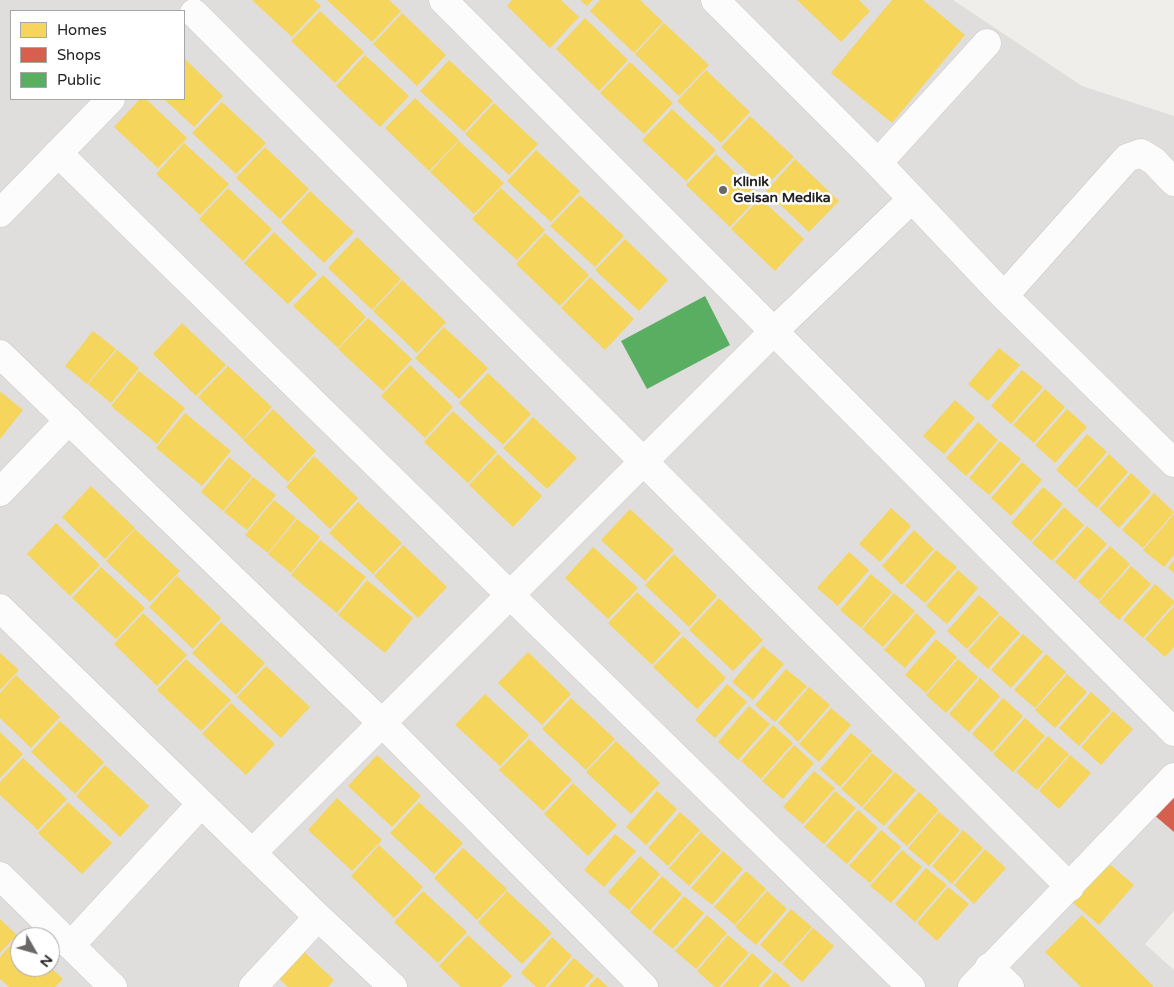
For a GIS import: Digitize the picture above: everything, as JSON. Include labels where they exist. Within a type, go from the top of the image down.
[{"type":"street","points":[[442,0],[1174,732]]},
{"type":"street","points":[[715,0],[878,163],[1004,296],[1174,463]]},
{"type":"street","points":[[195,12],[1070,886]]},
{"type":"street","points":[[878,163],[987,43]]},
{"type":"street","points":[[0,213],[110,100]]},
{"type":"street","points":[[58,153],[911,987]]},
{"type":"street","points":[[1004,296],[1127,158],[1141,154],[1154,161],[1174,182]]},
{"type":"street","points":[[252,853],[774,331],[912,199]]},
{"type":"street","points":[[0,354],[382,723],[644,987]]},
{"type":"street","points":[[0,492],[69,420]]},
{"type":"street","points":[[0,608],[318,917],[393,987]]},
{"type":"street","points":[[1010,987],[980,977],[1174,778]]},
{"type":"street","points":[[71,945],[201,804]]},
{"type":"street","points":[[0,876],[113,987]]},
{"type":"street","points":[[253,987],[318,917]]},
{"type":"shaded area","points":[[0,0],[953,0],[1082,86],[1174,116],[1174,911],[1145,944],[1174,970],[1174,987],[0,987]]},
{"type":"building: Homes","points":[[252,0],[314,0],[321,6],[292,37]]},
{"type":"building: Homes","points":[[327,0],[389,0],[401,11],[372,42]]},
{"type":"building: Homes","points":[[512,0],[561,0],[579,17],[550,48],[507,6]]},
{"type":"building: Homes","points":[[580,0],[593,0],[587,6]]},
{"type":"building: Homes","points":[[600,0],[640,0],[663,22],[634,53],[590,11]]},
{"type":"building: Homes","points":[[797,0],[859,0],[870,11],[841,42]]},
{"type":"building: Homes","points":[[892,0],[923,0],[965,35],[892,123],[831,73]]},
{"type":"building: Homes","points":[[320,11],[364,52],[335,83],[291,41]]},
{"type":"building: Homes","points":[[402,13],[446,55],[417,86],[373,44]]},
{"type":"building: Homes","points":[[585,18],[628,60],[599,91],[556,49]]},
{"type":"building: Homes","points":[[664,23],[709,65],[679,96],[635,54]]},
{"type":"building: Homes","points":[[365,55],[409,96],[380,127],[336,86]]},
{"type":"building: Homes","points":[[185,59],[223,96],[194,127],[165,100],[185,100]]},
{"type":"building: Homes","points":[[449,60],[493,101],[464,132],[420,91]]},
{"type":"building: Homes","points":[[630,62],[673,103],[644,134],[600,93]]},
{"type":"building: Homes","points":[[706,70],[750,112],[721,143],[677,101]]},
{"type":"building: Homes","points":[[415,98],[459,140],[429,171],[385,128]]},
{"type":"building: Homes","points":[[139,100],[147,100],[187,138],[158,168],[114,127]]},
{"type":"building: Homes","points":[[222,102],[266,143],[236,174],[192,133]]},
{"type":"building: Homes","points":[[494,103],[538,144],[509,175],[465,134]]},
{"type":"building: Homes","points":[[672,109],[716,150],[686,181],[642,140]]},
{"type":"building: Homes","points":[[750,116],[794,157],[764,188],[721,147]]},
{"type":"building: Homes","points":[[459,141],[504,183],[474,214],[430,172]]},
{"type":"building: Homes","points":[[184,143],[229,184],[200,215],[156,174]]},
{"type":"building: Homes","points":[[265,147],[309,189],[280,219],[236,178]]},
{"type":"building: Homes","points":[[536,150],[580,191],[551,222],[507,181]]},
{"type":"building: Homes","name":"Klinik Geisan Medika","points":[[716,154],[759,196],[730,227],[686,185]]},
{"type":"building: Homes","points":[[795,159],[839,201],[809,232],[766,191]]},
{"type":"building: Homes","points":[[228,188],[272,229],[243,261],[199,219]]},
{"type":"building: Homes","points":[[501,188],[545,230],[517,260],[472,219]]},
{"type":"building: Homes","points":[[310,191],[354,232],[324,263],[281,222]]},
{"type":"building: Homes","points":[[580,195],[624,236],[595,267],[550,226]]},
{"type":"building: Homes","points":[[760,198],[804,239],[775,271],[731,229]]},
{"type":"building: Homes","points":[[274,232],[317,274],[288,304],[244,263]]},
{"type":"building: Homes","points":[[545,233],[589,275],[560,306],[516,264]]},
{"type":"building: Homes","points":[[357,237],[401,279],[372,310],[328,268]]},
{"type":"building: Homes","points":[[625,239],[668,280],[639,311],[595,270]]},
{"type":"building: Homes","points":[[323,275],[366,317],[338,348],[293,306]]},
{"type":"building: Homes","points":[[590,277],[634,319],[605,350],[561,308]]},
{"type":"building: Homes","points":[[402,280],[446,322],[417,353],[373,311]]},
{"type":"building: Homes","points":[[368,318],[412,359],[383,391],[338,349]]},
{"type":"building: Homes","points":[[182,323],[226,365],[196,396],[153,354]]},
{"type":"building: Homes","points":[[444,327],[488,368],[459,399],[415,358]]},
{"type":"building: Homes","points":[[93,331],[116,349],[87,384],[65,366]]},
{"type":"building: Homes","points":[[999,348],[1020,365],[988,401],[968,384]]},
{"type":"building: Homes","points":[[117,350],[139,368],[111,403],[88,384]]},
{"type":"building: Homes","points":[[410,365],[453,407],[425,438],[381,396]]},
{"type":"building: Homes","points":[[228,366],[272,407],[243,439],[198,397]]},
{"type":"building: Homes","points":[[1022,370],[1043,387],[1011,424],[991,406]]},
{"type":"building: Homes","points":[[139,371],[185,408],[157,444],[111,406]]},
{"type":"building: Homes","points":[[488,373],[531,414],[503,445],[459,403]]},
{"type":"building: Homes","points":[[1045,389],[1065,407],[1034,443],[1013,425]]},
{"type":"building: Homes","points":[[0,393],[23,410],[0,439]]},
{"type":"building: Homes","points":[[955,400],[975,418],[944,454],[923,436]]},
{"type":"building: Homes","points":[[273,409],[316,451],[288,482],[243,440]]},
{"type":"building: Homes","points":[[1067,409],[1087,427],[1055,463],[1035,445]]},
{"type":"building: Homes","points":[[453,411],[497,452],[468,483],[424,442]]},
{"type":"building: Homes","points":[[185,413],[231,451],[202,486],[156,448]]},
{"type":"building: Homes","points":[[533,417],[577,458],[547,489],[503,448]]},
{"type":"building: Homes","points":[[978,422],[998,440],[966,476],[946,458]]},
{"type":"building: Homes","points":[[1087,434],[1107,452],[1076,488],[1056,470]]},
{"type":"building: Homes","points":[[1000,441],[1021,459],[989,495],[969,478]]},
{"type":"building: Homes","points":[[498,454],[542,496],[513,527],[469,485]]},
{"type":"building: Homes","points":[[1109,454],[1128,472],[1097,508],[1077,490]]},
{"type":"building: Homes","points":[[314,456],[358,498],[330,529],[286,487]]},
{"type":"building: Homes","points":[[229,457],[252,476],[223,511],[201,492]]},
{"type":"building: Homes","points":[[1022,462],[1042,480],[1011,516],[991,498]]},
{"type":"building: Homes","points":[[1131,473],[1151,492],[1119,528],[1099,509]]},
{"type":"building: Homes","points":[[253,477],[276,495],[247,530],[224,512]]},
{"type":"building: Homes","points":[[91,486],[135,528],[105,559],[62,517]]},
{"type":"building: Homes","points":[[1043,487],[1063,504],[1031,541],[1011,523]]},
{"type":"building: Homes","points":[[1154,493],[1174,512],[1143,548],[1122,530]]},
{"type":"building: Homes","points":[[274,500],[296,518],[268,553],[245,535]]},
{"type":"building: Homes","points":[[358,502],[402,543],[373,574],[329,533]]},
{"type":"building: Homes","points":[[1064,507],[1084,525],[1052,561],[1032,543]]},
{"type":"building: Homes","points":[[891,508],[911,526],[880,562],[859,544]]},
{"type":"building: Homes","points":[[630,509],[674,550],[645,581],[601,540]]},
{"type":"building: Homes","points":[[1174,514],[1174,555],[1164,567],[1143,550]]},
{"type":"building: Homes","points":[[297,519],[320,537],[291,573],[268,554]]},
{"type":"building: Homes","points":[[56,523],[100,565],[70,596],[27,554]]},
{"type":"building: Homes","points":[[1087,526],[1107,544],[1075,580],[1055,562]]},
{"type":"building: Homes","points":[[135,529],[180,571],[150,602],[106,561]]},
{"type":"building: Homes","points":[[914,530],[934,549],[902,585],[882,566]]},
{"type":"building: Homes","points":[[320,540],[366,577],[337,613],[291,575]]},
{"type":"building: Homes","points":[[403,545],[447,587],[418,618],[374,576]]},
{"type":"building: Homes","points":[[1110,546],[1130,564],[1099,600],[1078,582]]},
{"type":"building: Homes","points":[[593,547],[638,588],[608,619],[565,578]]},
{"type":"building: Homes","points":[[936,550],[957,567],[925,603],[905,586]]},
{"type":"building: Homes","points":[[849,552],[869,570],[838,606],[817,588]]},
{"type":"building: Homes","points":[[674,554],[717,596],[689,627],[645,585]]},
{"type":"building: Homes","points":[[1174,560],[1174,573],[1168,568]]},
{"type":"building: Homes","points":[[1131,566],[1151,584],[1119,620],[1099,602]]},
{"type":"building: Homes","points":[[101,567],[145,608],[116,639],[72,598]]},
{"type":"building: Homes","points":[[958,570],[978,588],[947,624],[926,606]]},
{"type":"building: Homes","points":[[871,574],[892,592],[861,628],[840,610]]},
{"type":"building: Homes","points":[[177,576],[221,618],[193,649],[149,607]]},
{"type":"building: Homes","points":[[367,580],[413,618],[385,653],[338,615]]},
{"type":"building: Homes","points":[[1155,584],[1174,603],[1143,638],[1123,620]]},
{"type":"building: Homes","points":[[637,592],[681,633],[652,665],[608,623]]},
{"type":"building: Homes","points":[[894,593],[915,611],[883,647],[862,629]]},
{"type":"building: Homes","points":[[979,595],[999,613],[967,649],[947,631]]},
{"type":"building: Homes","points":[[719,598],[763,640],[733,671],[689,630]]},
{"type":"building: Homes","points":[[1174,606],[1174,647],[1165,657],[1145,639]]},
{"type":"building: Homes","points":[[143,613],[187,655],[157,686],[114,644]]},
{"type":"building: Homes","points":[[916,613],[936,632],[905,668],[884,650]]},
{"type":"building: Homes","points":[[1000,615],[1020,633],[988,669],[968,651]]},
{"type":"building: Homes","points":[[221,622],[265,663],[236,695],[192,653]]},
{"type":"building: Homes","points":[[1023,634],[1043,652],[1011,688],[991,670]]},
{"type":"building: Homes","points":[[683,636],[726,678],[697,709],[653,667]]},
{"type":"building: Homes","points":[[936,639],[957,657],[926,693],[905,675]]},
{"type":"building: Homes","points":[[763,646],[784,664],[753,700],[732,682]]},
{"type":"building: Homes","points":[[528,652],[571,694],[542,725],[498,683]]},
{"type":"building: Homes","points":[[0,653],[19,670],[0,690]]},
{"type":"building: Homes","points":[[1046,654],[1066,672],[1035,708],[1014,690]]},
{"type":"building: Homes","points":[[186,659],[231,700],[201,731],[157,690]]},
{"type":"building: Homes","points":[[958,659],[978,677],[946,713],[926,695]]},
{"type":"building: Homes","points":[[266,666],[310,707],[281,738],[237,697]]},
{"type":"building: Homes","points":[[786,669],[807,686],[775,722],[755,705]]},
{"type":"building: Homes","points":[[1067,674],[1087,692],[1055,728],[1035,710]]},
{"type":"building: Homes","points":[[16,675],[60,717],[31,748],[0,718],[0,693]]},
{"type":"building: Homes","points":[[980,678],[1000,696],[969,732],[949,714]]},
{"type":"building: Homes","points":[[727,684],[747,702],[715,738],[695,720]]},
{"type":"building: Homes","points":[[809,687],[830,705],[798,742],[778,723]]},
{"type":"building: Homes","points":[[1091,692],[1111,710],[1079,746],[1059,728]]},
{"type":"building: Homes","points":[[485,694],[529,735],[500,766],[455,725]]},
{"type":"building: Homes","points":[[571,698],[615,739],[586,770],[542,729]]},
{"type":"building: Homes","points":[[1003,698],[1023,716],[992,752],[972,734]]},
{"type":"building: Homes","points":[[231,703],[275,744],[246,775],[202,734]]},
{"type":"building: Homes","points":[[749,706],[770,724],[738,760],[718,742]]},
{"type":"building: Homes","points":[[831,708],[851,725],[819,762],[799,744]]},
{"type":"building: Homes","points":[[1113,711],[1133,729],[1101,765],[1081,747]]},
{"type":"building: Homes","points":[[1025,718],[1045,736],[1013,772],[993,754]]},
{"type":"building: Homes","points":[[60,721],[104,762],[75,794],[31,752]]},
{"type":"building: Homes","points":[[773,725],[793,743],[761,779],[741,761]]},
{"type":"building: Homes","points":[[0,732],[23,754],[0,778]]},
{"type":"building: Homes","points":[[851,733],[872,751],[840,787],[820,769]]},
{"type":"building: Homes","points":[[1048,736],[1069,754],[1037,790],[1016,772]]},
{"type":"building: Homes","points":[[529,739],[572,780],[543,811],[499,770]]},
{"type":"building: Homes","points":[[616,741],[660,783],[631,814],[586,772]]},
{"type":"building: Homes","points":[[794,745],[814,763],[783,799],[762,781]]},
{"type":"building: Homes","points":[[872,753],[893,771],[862,807],[841,789]]},
{"type":"building: Homes","points":[[377,755],[421,796],[392,827],[348,786]]},
{"type":"building: Homes","points":[[1070,755],[1091,773],[1059,809],[1039,791]]},
{"type":"building: Homes","points":[[23,758],[67,799],[38,830],[0,795],[0,782]]},
{"type":"building: Homes","points":[[105,765],[149,806],[120,837],[76,796]]},
{"type":"building: Homes","points":[[814,771],[835,788],[803,824],[783,807]]},
{"type":"building: Homes","points":[[895,772],[916,790],[884,826],[863,808]]},
{"type":"building: Homes","points":[[573,783],[617,825],[588,856],[544,814]]},
{"type":"building: Homes","points":[[657,791],[677,809],[646,845],[626,827]]},
{"type":"building: Homes","points":[[835,791],[856,808],[824,844],[804,827]]},
{"type":"building: Homes","points":[[919,792],[939,810],[907,846],[887,828]]},
{"type":"building: Homes","points":[[337,798],[382,840],[352,871],[308,830]]},
{"type":"building: Homes","points":[[68,802],[112,843],[82,874],[38,833]]},
{"type":"building: Homes","points":[[419,802],[463,843],[434,874],[390,833]]},
{"type":"building: Homes","points":[[858,810],[878,828],[847,864],[826,846]]},
{"type":"building: Homes","points":[[680,812],[700,830],[668,866],[648,848]]},
{"type":"building: Homes","points":[[939,812],[960,830],[929,866],[908,848]]},
{"type":"building: Homes","points":[[881,830],[901,847],[870,883],[849,866]]},
{"type":"building: Homes","points":[[963,830],[983,848],[952,884],[932,866]]},
{"type":"building: Homes","points":[[701,832],[721,850],[689,886],[669,868]]},
{"type":"building: Homes","points":[[615,834],[636,851],[604,887],[584,870]]},
{"type":"building: Homes","points":[[379,845],[423,887],[394,918],[351,876]]},
{"type":"building: Homes","points":[[463,848],[507,889],[477,920],[434,878]]},
{"type":"building: Homes","points":[[985,849],[1006,868],[974,904],[954,885]]},
{"type":"building: Homes","points":[[902,850],[922,867],[891,903],[870,886]]},
{"type":"building: Homes","points":[[723,851],[743,869],[712,905],[691,888]]},
{"type":"building: Homes","points":[[640,856],[660,874],[629,910],[608,892]]},
{"type":"building: Homes","points":[[1106,861],[1134,885],[1099,925],[1071,901]]},
{"type":"building: Homes","points":[[926,868],[947,885],[915,922],[895,904]]},
{"type":"building: Homes","points":[[746,871],[766,889],[735,925],[714,907]]},
{"type":"building: Homes","points":[[662,876],[682,894],[650,930],[630,912]]},
{"type":"building: Homes","points":[[948,887],[969,904],[937,941],[917,923]]},
{"type":"building: Homes","points":[[423,891],[467,932],[438,963],[394,922]]},
{"type":"building: Homes","points":[[507,891],[552,933],[522,964],[478,922]]},
{"type":"building: Homes","points":[[767,891],[787,909],[756,945],[735,927]]},
{"type":"building: Homes","points":[[684,896],[704,913],[673,949],[652,932]]},
{"type":"building: Homes","points":[[791,909],[812,927],[780,963],[760,945]]},
{"type":"building: Homes","points":[[707,915],[727,933],[696,969],[675,951]]},
{"type":"building: Homes","points":[[1082,915],[1154,987],[1081,987],[1045,952]]},
{"type":"building: Homes","points":[[0,919],[10,928],[10,942],[0,953]]},
{"type":"building: Homes","points":[[813,928],[834,946],[802,982],[782,964]]},
{"type":"building: Homes","points":[[468,935],[512,976],[501,987],[461,987],[439,966]]},
{"type":"building: Homes","points":[[728,935],[749,953],[719,987],[715,987],[697,971]]},
{"type":"building: Homes","points":[[552,937],[572,956],[545,987],[536,987],[521,973]]},
{"type":"building: Homes","points":[[296,944],[334,980],[328,987],[288,987],[271,971]]},
{"type":"building: Homes","points":[[10,946],[10,977],[60,976],[63,979],[55,987],[9,987],[0,979],[0,957]]},
{"type":"building: Homes","points":[[752,953],[772,971],[758,987],[722,987]]},
{"type":"building: Homes","points":[[574,958],[594,976],[584,987],[548,987]]},
{"type":"building: Homes","points":[[775,972],[791,987],[762,987]]},
{"type":"building: Homes","points":[[597,977],[608,987],[588,987]]},
{"type":"building: Shops","points":[[1174,789],[1174,832],[1153,814]]},
{"type":"building: Public","points":[[705,296],[730,345],[647,389],[621,341]]},
{"type":"place","name":"Klinik Geisan Medika","points":[[723,190]]}]
